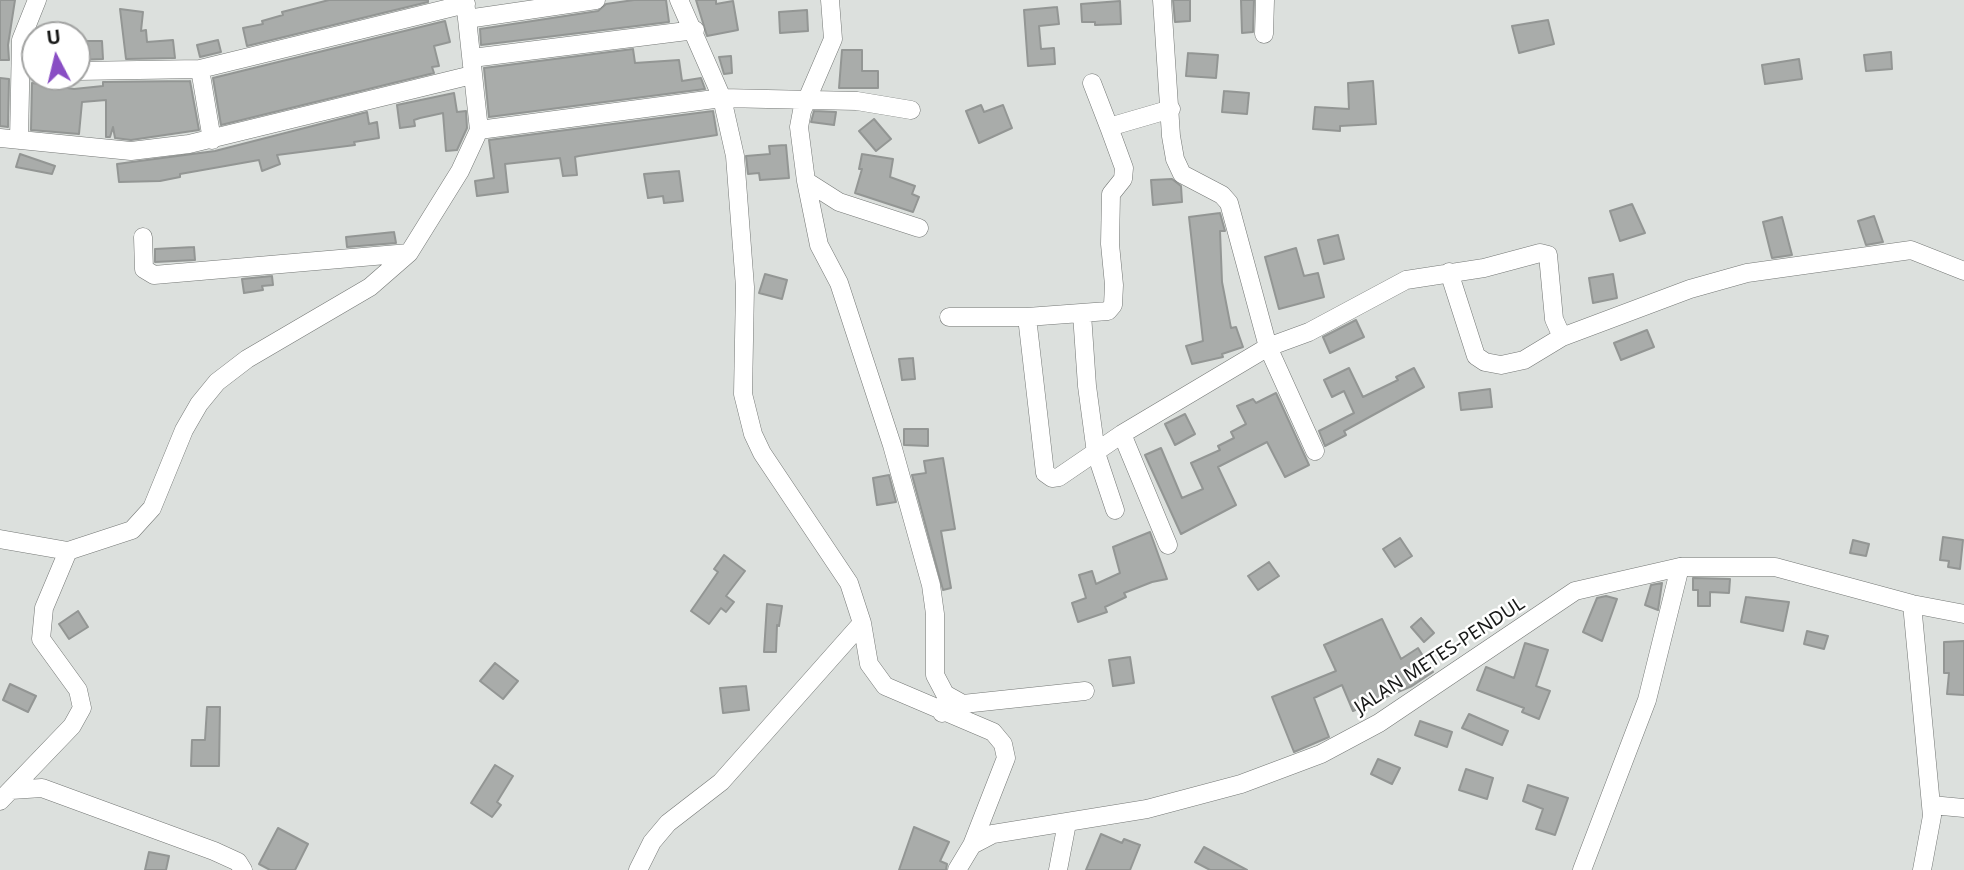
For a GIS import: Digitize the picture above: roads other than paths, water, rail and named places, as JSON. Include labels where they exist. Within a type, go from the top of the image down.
[{"type":"street","points":[[28,21],[35,0]]},
{"type":"street","points":[[91,71],[200,69],[466,8],[596,0]]},
{"type":"street","points":[[680,0],[722,98],[735,156],[745,287],[742,374],[747,413],[762,453],[849,583],[862,623],[869,664],[885,687],[993,732],[1006,751],[1006,758],[972,845],[957,870]]},
{"type":"street","points":[[830,0],[833,39],[799,127],[806,181],[819,244],[839,283],[892,445],[931,585],[934,675],[945,694],[963,704]]},
{"type":"street","points":[[1162,0],[1171,136],[1182,174],[1222,195],[1229,203],[1268,347],[1315,451]]},
{"type":"street","points":[[1264,33],[1265,0]]},
{"type":"street","points":[[0,539],[68,551],[132,530],[152,508],[184,430],[199,404],[217,382],[247,359],[370,287],[410,253],[460,171],[479,130],[466,8]]},
{"type":"street","points":[[0,138],[131,151],[212,140],[472,66],[695,30]]},
{"type":"street","points":[[200,69],[212,140]]},
{"type":"street","points":[[949,317],[1103,313],[1113,305],[1111,194],[1122,179],[1124,168],[1092,82]]},
{"type":"street","points":[[19,140],[25,91]]},
{"type":"street","points":[[479,130],[722,98],[857,101],[911,110]]},
{"type":"street","points":[[1109,127],[1171,109]]},
{"type":"street","points":[[806,181],[839,202],[919,228]]},
{"type":"street","points":[[143,237],[144,269],[153,275],[410,253]]},
{"type":"street","points":[[1449,272],[1476,356],[1485,362],[1501,365],[1524,360],[1562,337],[1690,289],[1747,273],[1911,250],[1964,271]]},
{"type":"street","points":[[1027,317],[1045,473],[1052,478],[1059,477],[1122,434],[1268,347],[1309,332],[1406,280],[1484,268],[1540,253],[1548,255],[1553,309],[1562,337]]},
{"type":"street","points":[[1082,314],[1087,386],[1096,453],[1115,510]]},
{"type":"street","points":[[1122,434],[1168,545]]},
{"type":"street","points":[[5,796],[72,726],[82,708],[78,690],[41,639],[44,608],[68,551]]},
{"type":"street","name":"JALAN METES-PENDUL","points":[[972,845],[993,834],[1171,803],[1293,766],[1345,743],[1379,723],[1575,591],[1680,567],[1775,566],[1912,604],[1964,614]]},
{"type":"street","points":[[1582,870],[1647,700],[1680,567]]},
{"type":"street","points":[[1912,604],[1931,806],[1922,870]]},
{"type":"street","points":[[638,870],[652,842],[668,823],[721,782],[862,623]]},
{"type":"street","points":[[942,713],[963,704],[1085,691]]},
{"type":"street","points":[[5,796],[42,788],[215,851],[238,862],[243,870]]},
{"type":"street","points":[[1931,806],[1964,808]]},
{"type":"street","points":[[1058,870],[1067,823]]}]
